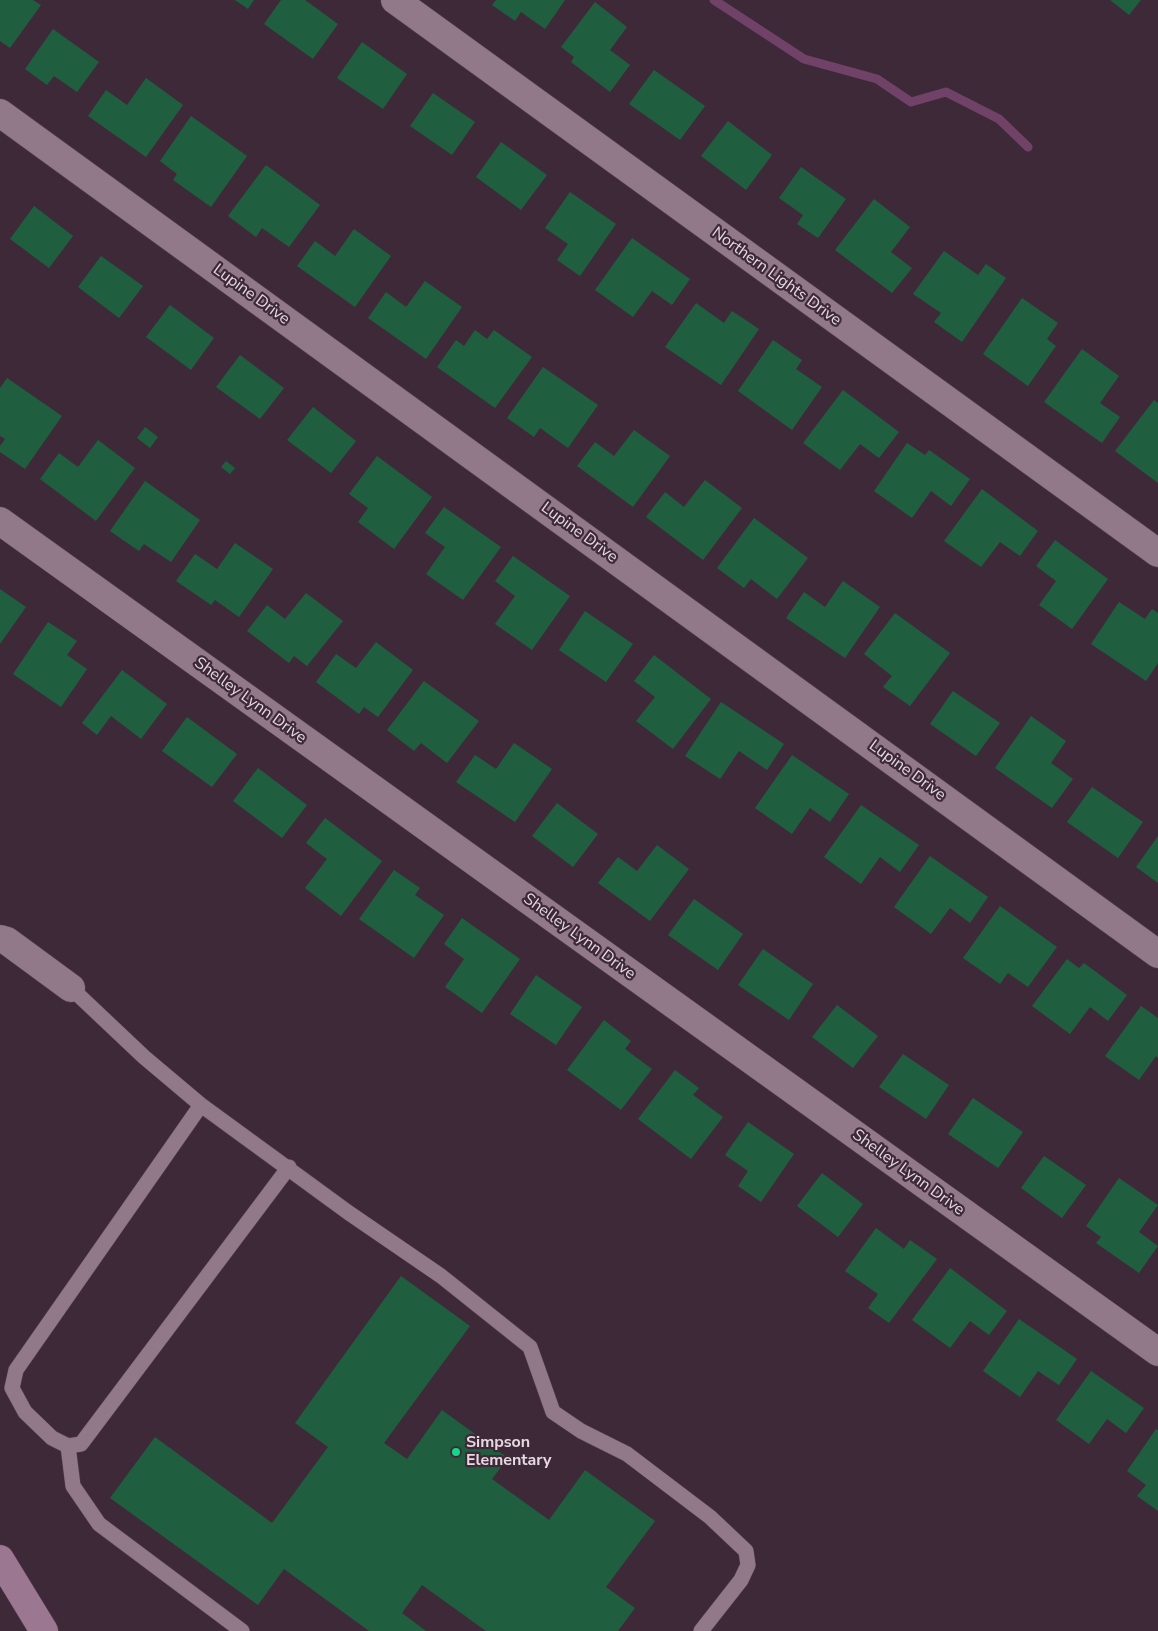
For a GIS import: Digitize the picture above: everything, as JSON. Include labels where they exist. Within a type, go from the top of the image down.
[{"type":"main road","points":[[0,1559],[44,1631]]},
{"type":"street","name":"Northern Lights Drive","points":[[395,0],[1158,553]]},
{"type":"street","name":"Lupine Drive","points":[[0,112],[1158,954]]},
{"type":"street","name":"Shelley Lynn Drive","points":[[0,522],[1158,1352]]},
{"type":"street","points":[[0,939],[7,941],[71,988]]},
{"type":"lane","points":[[71,988],[144,1057],[201,1105],[349,1213],[441,1276],[530,1347],[553,1412],[581,1431],[627,1454],[710,1517],[746,1551],[748,1565],[740,1580],[701,1631]]},
{"type":"lane","points":[[201,1105],[16,1370],[12,1388],[25,1412],[52,1438],[68,1446],[81,1444],[289,1168]]},
{"type":"lane","points":[[68,1446],[73,1486],[99,1524],[242,1631]]},
{"type":"building","points":[[0,0],[33,0],[41,5],[10,48],[0,41]]},
{"type":"building","points":[[235,0],[254,0],[248,9]]},
{"type":"building","points":[[281,0],[305,0],[338,24],[313,59],[264,24]]},
{"type":"building","points":[[496,0],[565,0],[545,29],[521,12],[515,21],[492,5]]},
{"type":"building","points":[[1110,0],[1141,0],[1129,15]]},
{"type":"building","points":[[595,2],[627,27],[610,50],[630,65],[610,92],[571,62],[574,57],[561,47]]},
{"type":"building","points":[[53,29],[99,62],[77,92],[54,76],[47,85],[25,69]]},
{"type":"building","points":[[362,42],[407,74],[383,109],[337,78]]},
{"type":"building","points":[[654,70],[705,106],[680,140],[629,104]]},
{"type":"building","points":[[146,78],[183,105],[146,157],[88,116],[106,90],[127,105]]},
{"type":"building","points":[[433,93],[475,122],[452,155],[410,126]]},
{"type":"building","points":[[191,116],[247,156],[211,207],[173,180],[177,174],[160,161]]},
{"type":"building","points":[[728,121],[772,155],[746,190],[701,156]]},
{"type":"building","points":[[501,142],[547,175],[521,210],[476,177]]},
{"type":"building","points":[[266,165],[320,205],[289,247],[262,228],[256,237],[228,216]]},
{"type":"building","points":[[801,167],[846,199],[818,238],[797,224],[803,215],[779,198]]},
{"type":"building","points":[[570,192],[616,224],[580,276],[557,260],[568,244],[545,228]]},
{"type":"building","points":[[874,199],[910,227],[891,252],[912,268],[892,293],[835,250]]},
{"type":"building","points":[[34,206],[73,236],[49,268],[10,239]]},
{"type":"building","points":[[354,229],[391,256],[355,307],[297,266],[315,241],[335,256]]},
{"type":"building","points":[[632,238],[690,279],[672,305],[652,291],[633,317],[595,290]]},
{"type":"building","points":[[944,251],[978,275],[986,264],[1006,278],[962,342],[934,322],[941,313],[913,294]]},
{"type":"building","points":[[101,256],[143,286],[119,318],[78,287]]},
{"type":"building","points":[[425,281],[462,307],[426,359],[368,318],[386,292],[406,307]]},
{"type":"building","points":[[1022,298],[1058,323],[1047,339],[1056,346],[1028,386],[983,354]]},
{"type":"building","points":[[696,303],[724,323],[732,311],[759,329],[721,385],[665,347]]},
{"type":"building","points":[[170,305],[214,338],[191,370],[146,337]]},
{"type":"building","points":[[475,330],[487,339],[494,330],[532,357],[495,408],[437,367],[456,340],[464,346]]},
{"type":"building","points":[[773,340],[802,360],[796,369],[822,387],[792,430],[738,391]]},
{"type":"building","points":[[1082,349],[1119,376],[1100,403],[1120,417],[1102,443],[1044,402]]},
{"type":"building","points":[[240,355],[284,388],[260,419],[216,387]]},
{"type":"building","points":[[543,367],[598,405],[568,448],[540,428],[534,437],[507,418]]},
{"type":"building","points":[[7,378],[62,416],[25,469],[0,452],[0,446],[5,439],[0,436],[0,388]]},
{"type":"building","points":[[843,390],[899,432],[879,458],[860,444],[840,470],[803,443]]},
{"type":"building","points":[[1154,400],[1158,403],[1158,483],[1115,451]]},
{"type":"building","points":[[313,407],[356,441],[331,473],[287,440]]},
{"type":"building","points":[[145,427],[158,437],[150,448],[137,438]]},
{"type":"building","points":[[634,430],[670,456],[633,507],[577,466],[595,442],[614,456]]},
{"type":"building","points":[[98,440],[135,468],[96,521],[40,479],[59,453],[78,467]]},
{"type":"building","points":[[907,443],[925,455],[929,450],[970,479],[951,506],[931,491],[912,518],[874,491]]},
{"type":"building","points":[[377,456],[432,497],[394,549],[358,522],[368,508],[349,494]]},
{"type":"building","points":[[226,461],[235,468],[230,474],[221,467]]},
{"type":"building","points":[[705,480],[742,508],[703,560],[646,517],[665,492],[684,507]]},
{"type":"building","points":[[145,481],[200,520],[171,562],[144,544],[139,551],[110,531]]},
{"type":"building","points":[[982,489],[1038,531],[1020,556],[1000,542],[981,567],[944,541]]},
{"type":"building","points":[[444,507],[501,547],[463,600],[426,574],[445,547],[425,533]]},
{"type":"building","points":[[754,518],[808,558],[777,599],[751,579],[744,588],[717,568]]},
{"type":"building","points":[[1055,540],[1108,579],[1072,629],[1039,605],[1056,581],[1036,566]]},
{"type":"building","points":[[235,543],[273,569],[239,617],[215,600],[211,605],[176,581],[195,554],[217,569]]},
{"type":"building","points":[[513,556],[570,596],[532,650],[495,624],[515,596],[495,581]]},
{"type":"building","points":[[843,581],[880,607],[845,658],[786,618],[804,592],[825,607]]},
{"type":"building","points":[[0,589],[26,607],[0,644]]},
{"type":"building","points":[[306,593],[343,621],[307,666],[294,656],[289,663],[247,631],[267,605],[285,619]]},
{"type":"building","points":[[1119,602],[1145,619],[1152,609],[1158,613],[1158,663],[1146,681],[1091,644]]},
{"type":"building","points":[[585,611],[633,644],[606,682],[559,650]]},
{"type":"building","points":[[895,613],[950,653],[910,706],[883,687],[892,676],[864,654]]},
{"type":"building","points":[[48,622],[77,641],[67,655],[87,669],[61,707],[13,674]]},
{"type":"building","points":[[376,642],[413,670],[378,717],[364,707],[359,714],[316,682],[336,654],[356,668]]},
{"type":"building","points":[[654,655],[711,699],[673,749],[636,721],[655,697],[634,681]]},
{"type":"building","points":[[122,670],[167,704],[141,739],[111,716],[97,735],[82,723]]},
{"type":"building","points":[[424,681],[479,721],[447,763],[421,743],[414,751],[387,730]]},
{"type":"building","points":[[953,691],[1000,723],[976,756],[930,724]]},
{"type":"building","points":[[721,702],[784,744],[767,770],[739,751],[720,779],[685,756]]},
{"type":"building","points":[[1031,716],[1066,741],[1051,763],[1073,779],[1052,808],[995,768]]},
{"type":"building","points":[[187,717],[237,754],[212,787],[162,751]]},
{"type":"building","points":[[514,743],[552,769],[515,822],[456,782],[475,755],[496,769]]},
{"type":"building","points":[[792,755],[849,794],[830,822],[810,808],[792,834],[755,808]]},
{"type":"building","points":[[258,768],[307,805],[282,838],[233,801]]},
{"type":"building","points":[[1092,787],[1143,822],[1118,858],[1067,822]]},
{"type":"building","points":[[557,803],[598,834],[573,867],[532,836]]},
{"type":"building","points":[[861,805],[919,845],[900,872],[880,857],[861,884],[824,857]]},
{"type":"building","points":[[325,818],[382,861],[341,916],[305,888],[327,859],[306,843]]},
{"type":"building","points":[[1158,836],[1158,883],[1136,867]]},
{"type":"building","points":[[657,845],[689,869],[650,921],[598,883],[618,857],[637,871]]},
{"type":"building","points":[[930,856],[988,897],[970,923],[950,908],[931,934],[894,907]]},
{"type":"building","points":[[394,870],[420,888],[415,895],[444,915],[414,958],[359,919]]},
{"type":"building","points":[[694,899],[743,934],[718,970],[668,935]]},
{"type":"building","points":[[1000,906],[1057,947],[1028,987],[1008,973],[1000,984],[963,958]]},
{"type":"building","points":[[462,918],[520,959],[482,1013],[445,987],[464,959],[444,944]]},
{"type":"building","points":[[763,949],[813,984],[789,1020],[738,985]]},
{"type":"building","points":[[1067,959],[1079,968],[1084,963],[1127,995],[1108,1021],[1090,1007],[1070,1034],[1032,1006]]},
{"type":"building","points":[[536,975],[582,1007],[556,1045],[510,1014]]},
{"type":"building","points":[[837,1005],[878,1036],[853,1068],[812,1037]]},
{"type":"building","points":[[1141,1006],[1158,1018],[1158,1058],[1156,1056],[1139,1080],[1105,1056]]},
{"type":"building","points":[[604,1020],[631,1041],[625,1049],[652,1069],[621,1110],[567,1070]]},
{"type":"building","points":[[903,1054],[949,1085],[926,1119],[879,1087]]},
{"type":"building","points":[[675,1070],[699,1088],[693,1095],[723,1117],[691,1159],[638,1119]]},
{"type":"building","points":[[973,1098],[1023,1132],[998,1168],[948,1134]]},
{"type":"building","points":[[748,1122],[794,1154],[761,1202],[738,1186],[748,1171],[725,1155]]},
{"type":"building","points":[[1044,1156],[1086,1185],[1062,1218],[1021,1188]]},
{"type":"building","points":[[822,1173],[863,1204],[838,1237],[797,1206]]},
{"type":"building","points":[[1119,1178],[1158,1205],[1139,1232],[1158,1246],[1139,1273],[1096,1243],[1101,1237],[1086,1226]]},
{"type":"building","points":[[876,1228],[904,1249],[910,1240],[937,1259],[889,1323],[868,1308],[878,1294],[845,1271]]},
{"type":"building","points":[[950,1268],[1007,1311],[989,1335],[970,1321],[950,1348],[912,1320]]},
{"type":"building","name":"Simpson Elementary","points":[[401,1276],[470,1326],[384,1443],[407,1459],[442,1410],[508,1458],[492,1479],[549,1520],[585,1470],[655,1521],[606,1587],[635,1608],[618,1631],[486,1631],[422,1585],[402,1613],[426,1631],[369,1631],[284,1569],[258,1605],[110,1498],[155,1437],[272,1523],[328,1447],[295,1423]]},
{"type":"building","points":[[1019,1319],[1077,1359],[1059,1385],[1038,1371],[1020,1397],[983,1371]]},
{"type":"building","points":[[1091,1371],[1144,1408],[1126,1433],[1107,1419],[1089,1444],[1056,1420]]},
{"type":"building","points":[[1156,1429],[1158,1430],[1158,1511],[1137,1496],[1146,1485],[1127,1471]]},
{"type":"waterway","points":[[714,0],[804,59],[877,79],[911,102],[946,92],[999,119],[1028,147]]},
{"type":"place","name":"Simpson Elementary","points":[[456,1452]]}]
